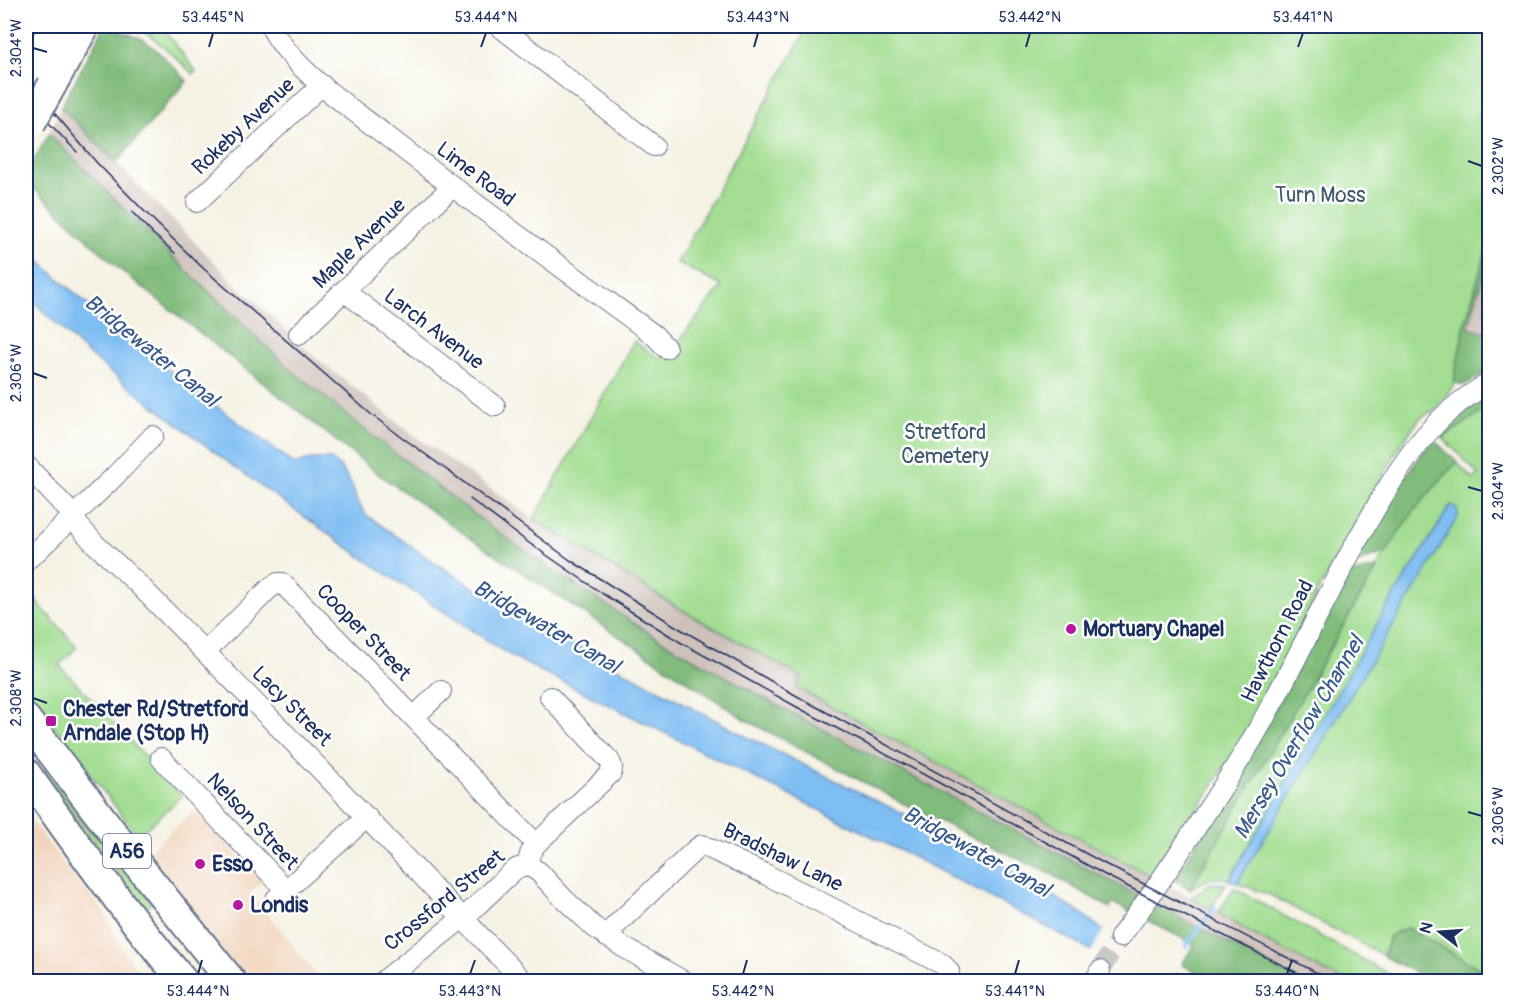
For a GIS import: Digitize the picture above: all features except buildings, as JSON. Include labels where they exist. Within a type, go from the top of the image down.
[{"type":"highway","points":[[27,72],[55,26]]},
{"type":"highway","points":[[28,127],[85,26]]},
{"type":"highway","name":"A56","points":[[26,719],[133,859],[232,981]]},
{"type":"highway","name":"A56","points":[[26,773],[96,871],[184,981]]},
{"type":"street","name":"Lime Road","points":[[271,26],[289,53],[322,85],[452,187],[654,335],[666,348]]},
{"type":"street","points":[[499,26],[654,146]]},
{"type":"street","name":"Rokeby Avenue","points":[[197,202],[322,85]]},
{"type":"street","name":"Maple Avenue","points":[[299,334],[452,187]]},
{"type":"street","name":"Larch Avenue","points":[[344,291],[495,406]]},
{"type":"street","name":"Hawthorn Road","points":[[1120,937],[1191,835],[1267,715],[1338,575],[1378,503],[1405,461],[1451,408],[1490,383]]},
{"type":"street","points":[[26,560],[115,476],[153,436]]},
{"type":"street","name":"Lacy Street","points":[[26,465],[73,515],[78,525],[95,544],[137,583],[367,817],[524,981]]},
{"type":"street","name":"Cooper Street","points":[[205,652],[271,587],[278,583],[285,586],[536,844]]},
{"type":"street","points":[[414,717],[441,691]]},
{"type":"street","name":"Crossford Street","points":[[382,981],[463,918],[518,868],[529,866],[528,858],[536,844],[611,773],[612,766],[609,760],[550,697]]},
{"type":"street","name":"Nelson Street","points":[[161,758],[281,895],[367,817]]},
{"type":"street","name":"Bradshaw Lane","points":[[607,937],[615,926],[702,845],[942,964],[949,971],[948,981]]},
{"type":"street","points":[[529,866],[539,872],[582,917],[607,937],[686,981]]},
{"type":"shaded area","points":[[61,107],[233,281],[315,357],[411,433],[534,519],[682,610],[802,677],[797,688],[1151,876],[1355,981],[1261,981],[786,730],[556,578],[310,389],[207,295],[49,134]]},
{"type":"shaded area","points":[[1489,254],[1489,334],[1468,328]]},
{"type":"shaded area","points":[[195,810],[263,881],[250,893],[322,981],[244,981],[141,858]]},
{"type":"shaded area","points":[[26,815],[104,912],[124,952],[147,981],[26,981]]},
{"type":"green space","points":[[133,26],[161,26],[196,71],[193,74],[157,41]]},
{"type":"green space","name":"Stretford Cemetery","points":[[808,26],[1489,26],[1489,241],[1465,324],[1455,383],[1436,409],[1420,418],[1401,444],[1321,586],[1259,710],[1214,784],[1151,876],[796,688],[802,677],[682,610],[534,519],[634,341],[660,359],[671,341],[678,342],[722,286],[677,263]]},
{"type":"green space","points":[[104,27],[133,36],[149,44],[187,81],[116,163],[61,107]]},
{"type":"green space","points":[[49,134],[288,367],[492,528],[561,576],[657,638],[778,706],[1300,981],[1214,981],[1182,965],[1194,944],[1113,903],[1110,908],[1051,874],[918,811],[746,720],[473,540],[378,474],[118,268],[26,181],[26,174]]},
{"type":"green space","points":[[1489,241],[1489,254],[1468,328],[1489,334],[1489,371],[1464,385],[1455,383],[1455,374],[1465,324]]},
{"type":"green space","points":[[1489,394],[1489,407],[1443,438],[1437,431],[1469,404]]},
{"type":"green space","points":[[1489,407],[1489,974],[1407,928],[1389,936],[1384,956],[1270,895],[1237,883],[1458,516],[1457,509],[1451,505],[1386,609],[1229,880],[1214,878],[1190,889],[1399,529],[1457,462],[1472,479],[1478,474],[1443,438]]},
{"type":"green space","points":[[1433,439],[1457,462],[1410,516],[1387,552],[1353,564],[1389,499]]},
{"type":"green space","points":[[1377,568],[1190,889],[1174,880],[1237,778],[1348,574]]},
{"type":"green space","points":[[26,590],[77,647],[59,665],[182,796],[138,836],[26,690]]},
{"type":"green space","points":[[47,770],[152,903],[145,908],[43,771]]},
{"type":"green space","points":[[1213,883],[1226,884],[1210,909],[1191,898],[1206,886]]},
{"type":"green space","points":[[1234,888],[1401,981],[1343,981],[1249,932],[1218,913]]},
{"type":"green space","points":[[1407,928],[1489,974],[1489,981],[1431,981],[1384,956],[1389,936]]},
{"type":"water","name":"Bridgewater Canal","points":[[26,248],[123,333],[294,464],[315,459],[331,459],[341,468],[352,485],[365,514],[484,594],[745,736],[983,853],[1084,915],[1126,949],[1192,981],[1143,981],[1092,951],[927,864],[511,656],[364,559],[233,466],[82,349],[26,294]]},
{"type":"water","points":[[1451,505],[1457,509],[1458,516],[1435,556],[1237,883],[1229,880],[1386,609]]},
{"type":"pier","points":[[1104,929],[1127,947],[1162,965],[1164,962],[1178,970],[1172,982],[1137,982],[1090,954]]},
{"type":"waterway","name":"Mersey Overflow Channel","points":[[1186,946],[1215,907]]},
{"type":"tunnel","points":[[1100,971],[1120,937]]},
{"type":"tram line","points":[[26,80],[97,163],[204,269],[373,416],[570,560],[677,627],[804,700],[1107,865],[1335,982]]},
{"type":"tram line","points":[[26,94],[77,152]]},
{"type":"tram line","points":[[132,212],[175,253]]},
{"type":"tram line","points":[[470,499],[603,594],[680,642],[1105,875],[1315,982]]},
{"type":"place","name":"Mortuary Chapel","points":[[1071,629]]},
{"type":"place","name":"Chester Rd/Stretford Arndale (Stop H)","points":[[51,721]]},
{"type":"place","name":"Esso","points":[[200,864]]},
{"type":"place","name":"Londis","points":[[238,905]]},
{"type":"park label","name":"Turn Moss","points":[[1320,195]]}]
